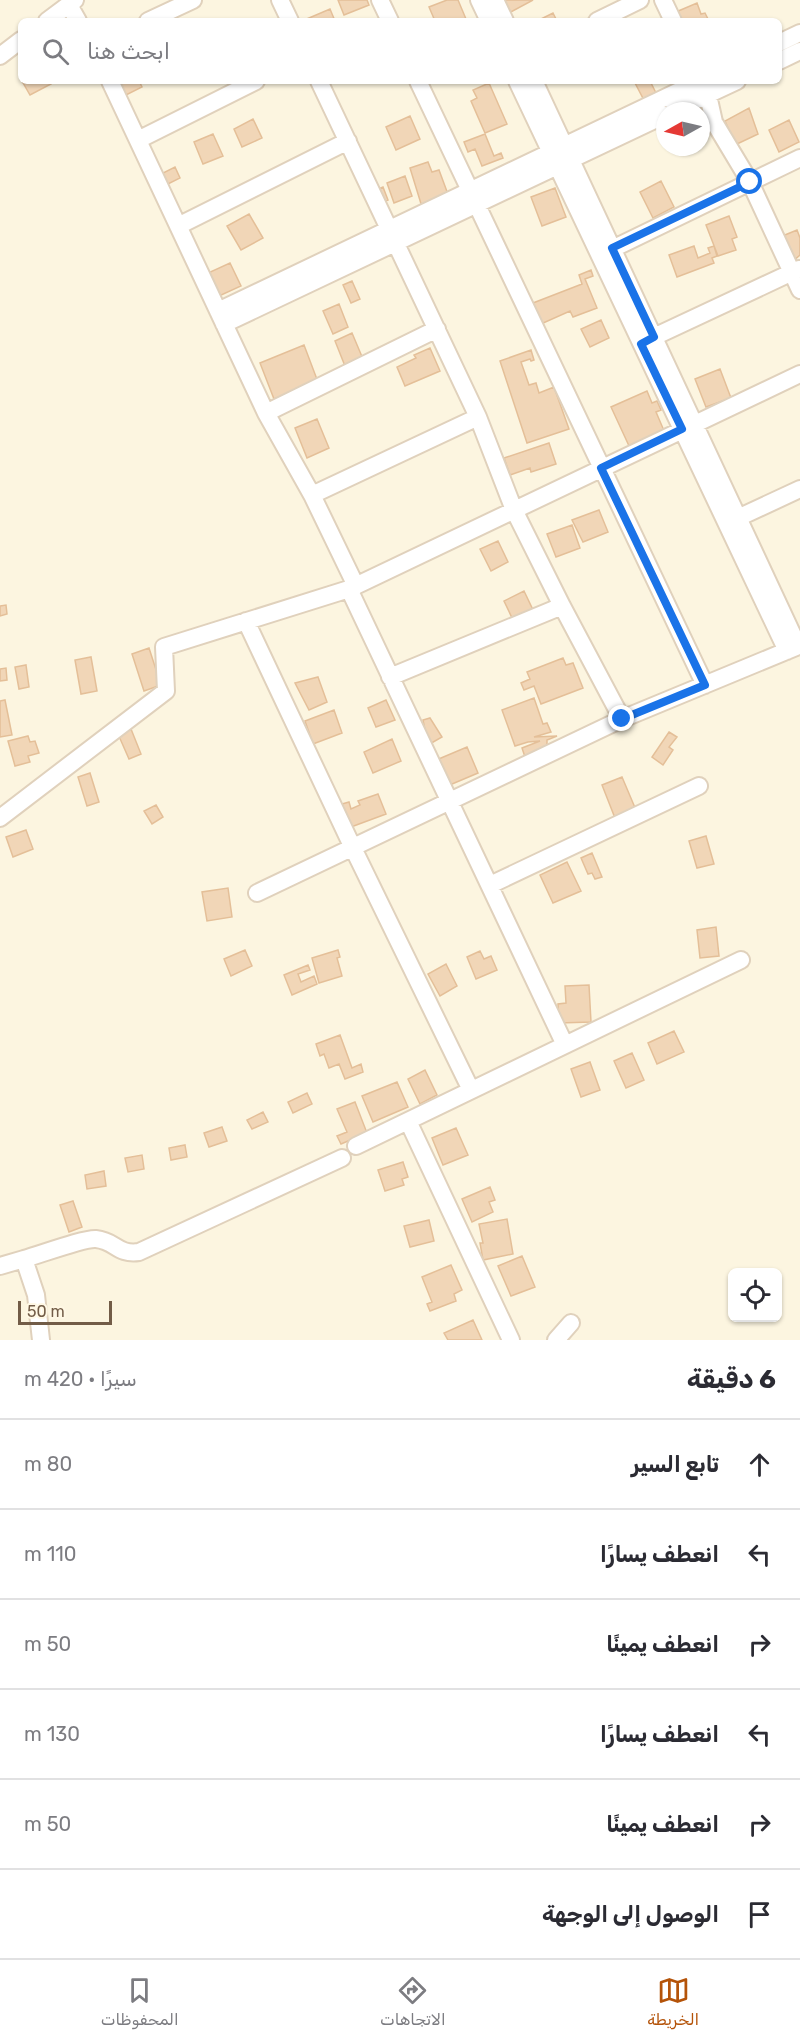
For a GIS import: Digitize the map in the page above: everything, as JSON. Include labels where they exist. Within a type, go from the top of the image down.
[{"type":"street","points":[[154,18],[193,0]]},
{"type":"street","points":[[280,0],[289,18]]},
{"type":"street","points":[[380,0],[389,18]]},
{"type":"street","points":[[478,0],[487,18]]},
{"type":"street","points":[[495,0],[504,18]]},
{"type":"street","points":[[603,18],[640,0]]},
{"type":"street","points":[[663,0],[672,18]]},
{"type":"street","points":[[51,18],[72,2],[77,18]]},
{"type":"street","points":[[782,42],[800,33]]},
{"type":"street","points":[[1,51],[18,42]]},
{"type":"street","points":[[782,60],[800,51]]},
{"type":"street","points":[[111,84],[266,413],[312,495],[390,676],[565,1045]]},
{"type":"street","points":[[138,140],[250,84]]},
{"type":"street","points":[[320,84],[478,417],[514,510],[622,719]]},
{"type":"street","points":[[419,84],[705,685]]},
{"type":"street","points":[[519,84],[561,155]]},
{"type":"street","points":[[257,893],[622,719],[795,648],[732,520],[561,155],[535,84]]},
{"type":"street","points":[[221,318],[703,86]]},
{"type":"street","points":[[684,102],[703,86]]},
{"type":"street","points":[[703,86],[714,122],[750,182],[796,270],[800,290]]},
{"type":"street","points":[[561,155],[656,118]]},
{"type":"street","points":[[178,226],[348,141]]},
{"type":"street","points":[[606,252],[800,158]]},
{"type":"street","points":[[647,340],[796,270]]},
{"type":"street","points":[[266,413],[437,329]]},
{"type":"street","points":[[0,818],[166,691],[164,647],[352,587],[800,374]]},
{"type":"street","points":[[312,495],[478,417]]},
{"type":"street","points":[[732,520],[800,489]]},
{"type":"street","points":[[390,676],[562,606]]},
{"type":"street","points":[[246,621],[471,1090]]},
{"type":"street","points":[[490,885],[699,786]]},
{"type":"street","points":[[356,1146],[741,960]]},
{"type":"street","points":[[408,1121],[511,1340]]},
{"type":"street","points":[[0,1266],[92,1238],[105,1240],[127,1254],[140,1252],[342,1158]]},
{"type":"street","points":[[24,1260],[36,1295],[41,1340]]},
{"type":"street","points":[[556,1340],[571,1323]]},
{"type":"building","points":[[338,0],[367,0],[369,5],[344,15]]},
{"type":"building","points":[[447,0],[458,0],[466,18],[434,18],[429,7]]},
{"type":"building","points":[[502,0],[533,0],[509,13]]},
{"type":"building","points":[[697,3],[701,14],[705,13],[708,18],[678,18],[676,12]]},
{"type":"building","points":[[330,9],[334,18],[309,18]]},
{"type":"building","points":[[553,13],[556,18],[543,18]]},
{"type":"building","points":[[24,84],[51,84],[30,95]]},
{"type":"building","points":[[118,84],[140,84],[142,87],[124,96]]},
{"type":"building","points":[[489,84],[507,124],[485,133],[471,101],[477,98],[473,90]]},
{"type":"building","points":[[636,84],[652,84],[659,99],[647,106]]},
{"type":"building","points":[[749,108],[758,134],[735,145],[725,121]]},
{"type":"building","points":[[410,116],[420,139],[396,150],[386,127]]},
{"type":"building","points":[[253,119],[262,138],[242,147],[234,129]]},
{"type":"building","points":[[789,120],[799,142],[779,152],[769,130]]},
{"type":"building","points":[[213,134],[223,156],[203,164],[194,142]]},
{"type":"building","points":[[485,134],[494,156],[501,153],[503,158],[482,166],[475,149],[468,152],[464,142]]},
{"type":"building","points":[[428,162],[432,172],[439,170],[449,197],[422,207],[410,168]]},
{"type":"building","points":[[175,167],[180,178],[164,186],[159,175]]},
{"type":"building","points":[[405,176],[412,196],[394,203],[387,183]]},
{"type":"building","points":[[661,181],[674,207],[653,218],[640,192]]},
{"type":"building","points":[[383,187],[388,200],[380,203],[376,190]]},
{"type":"building","points":[[555,188],[566,217],[542,226],[531,197]]},
{"type":"building","points":[[249,214],[263,238],[241,250],[227,226]]},
{"type":"building","points":[[729,216],[737,237],[732,239],[736,250],[718,256],[706,225]]},
{"type":"building","points":[[797,230],[800,238],[800,255],[792,262],[780,237]]},
{"type":"building","points":[[694,246],[698,258],[710,253],[708,248],[714,246],[717,256],[712,258],[714,263],[677,277],[669,255]]},
{"type":"building","points":[[230,263],[241,286],[219,296],[208,273]]},
{"type":"building","points":[[591,270],[593,276],[585,279],[597,308],[573,317],[570,311],[541,324],[533,303],[582,284],[579,275]]},
{"type":"building","points":[[352,281],[360,299],[351,303],[343,285]]},
{"type":"building","points":[[339,304],[348,327],[333,334],[323,311]]},
{"type":"building","points":[[601,320],[609,338],[590,347],[581,329]]},
{"type":"building","points":[[352,333],[363,359],[345,366],[335,341]]},
{"type":"building","points":[[304,345],[318,382],[274,399],[260,363]]},
{"type":"building","points":[[430,348],[440,371],[405,386],[397,367],[416,358],[414,355]]},
{"type":"building","points":[[531,350],[534,360],[521,362],[529,385],[536,383],[539,393],[554,387],[569,429],[527,443],[500,361]]},
{"type":"building","points":[[720,369],[731,398],[706,407],[695,379]]},
{"type":"building","points":[[647,391],[652,403],[657,401],[661,410],[656,412],[665,433],[630,448],[611,407]]},
{"type":"building","points":[[317,419],[329,448],[307,458],[295,428]]},
{"type":"building","points":[[549,443],[556,464],[531,472],[530,468],[510,475],[504,458]]},
{"type":"building","points":[[599,510],[608,532],[583,542],[572,520]]},
{"type":"building","points":[[572,525],[580,548],[556,557],[547,534]]},
{"type":"building","points":[[498,541],[508,562],[491,571],[480,549]]},
{"type":"building","points":[[524,591],[534,612],[514,622],[504,601]]},
{"type":"building","points":[[6,605],[7,614],[0,616],[0,606]]},
{"type":"building","points":[[149,648],[161,685],[144,691],[132,654]]},
{"type":"building","points":[[91,657],[97,691],[81,694],[75,660]]},
{"type":"building","points":[[563,658],[566,665],[573,663],[583,688],[541,704],[534,686],[524,690],[521,683],[530,679],[527,672]]},
{"type":"building","points":[[26,665],[29,687],[19,689],[15,667]]},
{"type":"building","points":[[6,668],[7,680],[0,681],[0,669]]},
{"type":"building","points":[[318,677],[327,702],[309,710],[295,683]]},
{"type":"building","points":[[534,698],[543,724],[547,723],[551,732],[534,737],[557,736],[547,740],[547,749],[525,757],[522,748],[540,741],[515,746],[502,710]]},
{"type":"building","points":[[5,700],[12,735],[0,737],[0,701]]},
{"type":"building","points":[[386,700],[395,720],[376,727],[368,708]]},
{"type":"building","points":[[334,710],[342,733],[313,744],[305,721]]},
{"type":"building","points":[[430,718],[442,737],[428,745],[423,720]]},
{"type":"building","points":[[131,729],[141,754],[129,759],[118,734]]},
{"type":"building","points":[[669,732],[677,737],[669,747],[673,750],[663,765],[652,757]]},
{"type":"building","points":[[28,736],[30,742],[35,741],[39,753],[28,756],[30,762],[15,766],[8,741]]},
{"type":"building","points":[[392,739],[401,761],[373,773],[364,752]]},
{"type":"building","points":[[467,747],[478,773],[445,787],[434,761]]},
{"type":"building","points":[[90,773],[99,802],[87,806],[78,777]]},
{"type":"building","points":[[622,777],[636,810],[615,818],[602,785]]},
{"type":"building","points":[[378,794],[386,814],[351,827],[342,804],[349,802],[351,809],[360,805],[358,801]]},
{"type":"building","points":[[156,805],[163,817],[152,824],[144,811]]},
{"type":"building","points":[[26,830],[33,849],[13,857],[6,837]]},
{"type":"building","points":[[706,836],[714,864],[697,868],[689,841]]},
{"type":"building","points":[[592,853],[602,877],[595,879],[592,873],[588,874],[581,858]]},
{"type":"building","points":[[567,862],[581,891],[553,903],[540,875]]},
{"type":"building","points":[[228,888],[232,917],[207,921],[202,892]]},
{"type":"building","points":[[716,927],[719,956],[700,958],[697,930]]},
{"type":"building","points":[[245,950],[252,966],[231,976],[224,959]]},
{"type":"building","points":[[338,950],[340,957],[337,958],[342,976],[319,983],[312,958]]},
{"type":"building","points":[[480,951],[484,959],[491,956],[497,970],[476,979],[467,957]]},
{"type":"building","points":[[446,964],[457,986],[440,996],[428,974]]},
{"type":"building","points":[[308,965],[310,970],[298,974],[301,982],[314,976],[317,984],[292,995],[284,975]]},
{"type":"building","points":[[589,985],[591,1022],[559,1023],[558,1004],[566,1003],[565,986]]},
{"type":"building","points":[[674,1031],[684,1052],[657,1064],[648,1043]]},
{"type":"building","points":[[340,1035],[352,1068],[361,1064],[363,1072],[345,1079],[339,1064],[329,1068],[324,1054],[320,1056],[316,1044]]},
{"type":"building","points":[[632,1053],[644,1080],[626,1088],[614,1061]]},
{"type":"building","points":[[590,1062],[600,1090],[581,1097],[571,1069]]},
{"type":"building","points":[[425,1070],[437,1095],[420,1104],[408,1079]]},
{"type":"building","points":[[397,1082],[408,1107],[373,1122],[362,1096]]},
{"type":"building","points":[[307,1093],[312,1104],[293,1113],[288,1102]]},
{"type":"building","points":[[355,1102],[367,1133],[341,1144],[337,1136],[347,1132],[337,1109]]},
{"type":"building","points":[[263,1112],[268,1122],[252,1129],[247,1120]]},
{"type":"building","points":[[222,1127],[227,1141],[209,1147],[204,1133]]},
{"type":"building","points":[[456,1128],[468,1155],[443,1165],[432,1138]]},
{"type":"building","points":[[185,1145],[187,1157],[171,1160],[169,1148]]},
{"type":"building","points":[[142,1155],[144,1169],[128,1172],[125,1158]]},
{"type":"building","points":[[403,1162],[408,1177],[402,1179],[404,1185],[385,1191],[378,1170]]},
{"type":"building","points":[[104,1171],[106,1186],[87,1189],[85,1175]]},
{"type":"building","points":[[490,1187],[495,1200],[489,1202],[493,1212],[472,1222],[462,1199]]},
{"type":"building","points":[[73,1201],[82,1227],[69,1232],[60,1205]]},
{"type":"building","points":[[507,1219],[513,1254],[483,1260],[480,1243],[483,1243],[479,1224]]},
{"type":"building","points":[[429,1220],[434,1241],[410,1247],[404,1226]]},
{"type":"building","points":[[522,1256],[535,1287],[511,1296],[498,1266]]},
{"type":"building","points":[[451,1265],[462,1290],[454,1294],[456,1301],[430,1311],[427,1304],[432,1302],[422,1277]]},
{"type":"building","points":[[473,1320],[482,1340],[448,1340],[444,1333]]},
{"type":"route","points":[[622,719],[705,685],[601,468],[682,429],[641,344],[654,337],[612,248],[750,182]]}]
